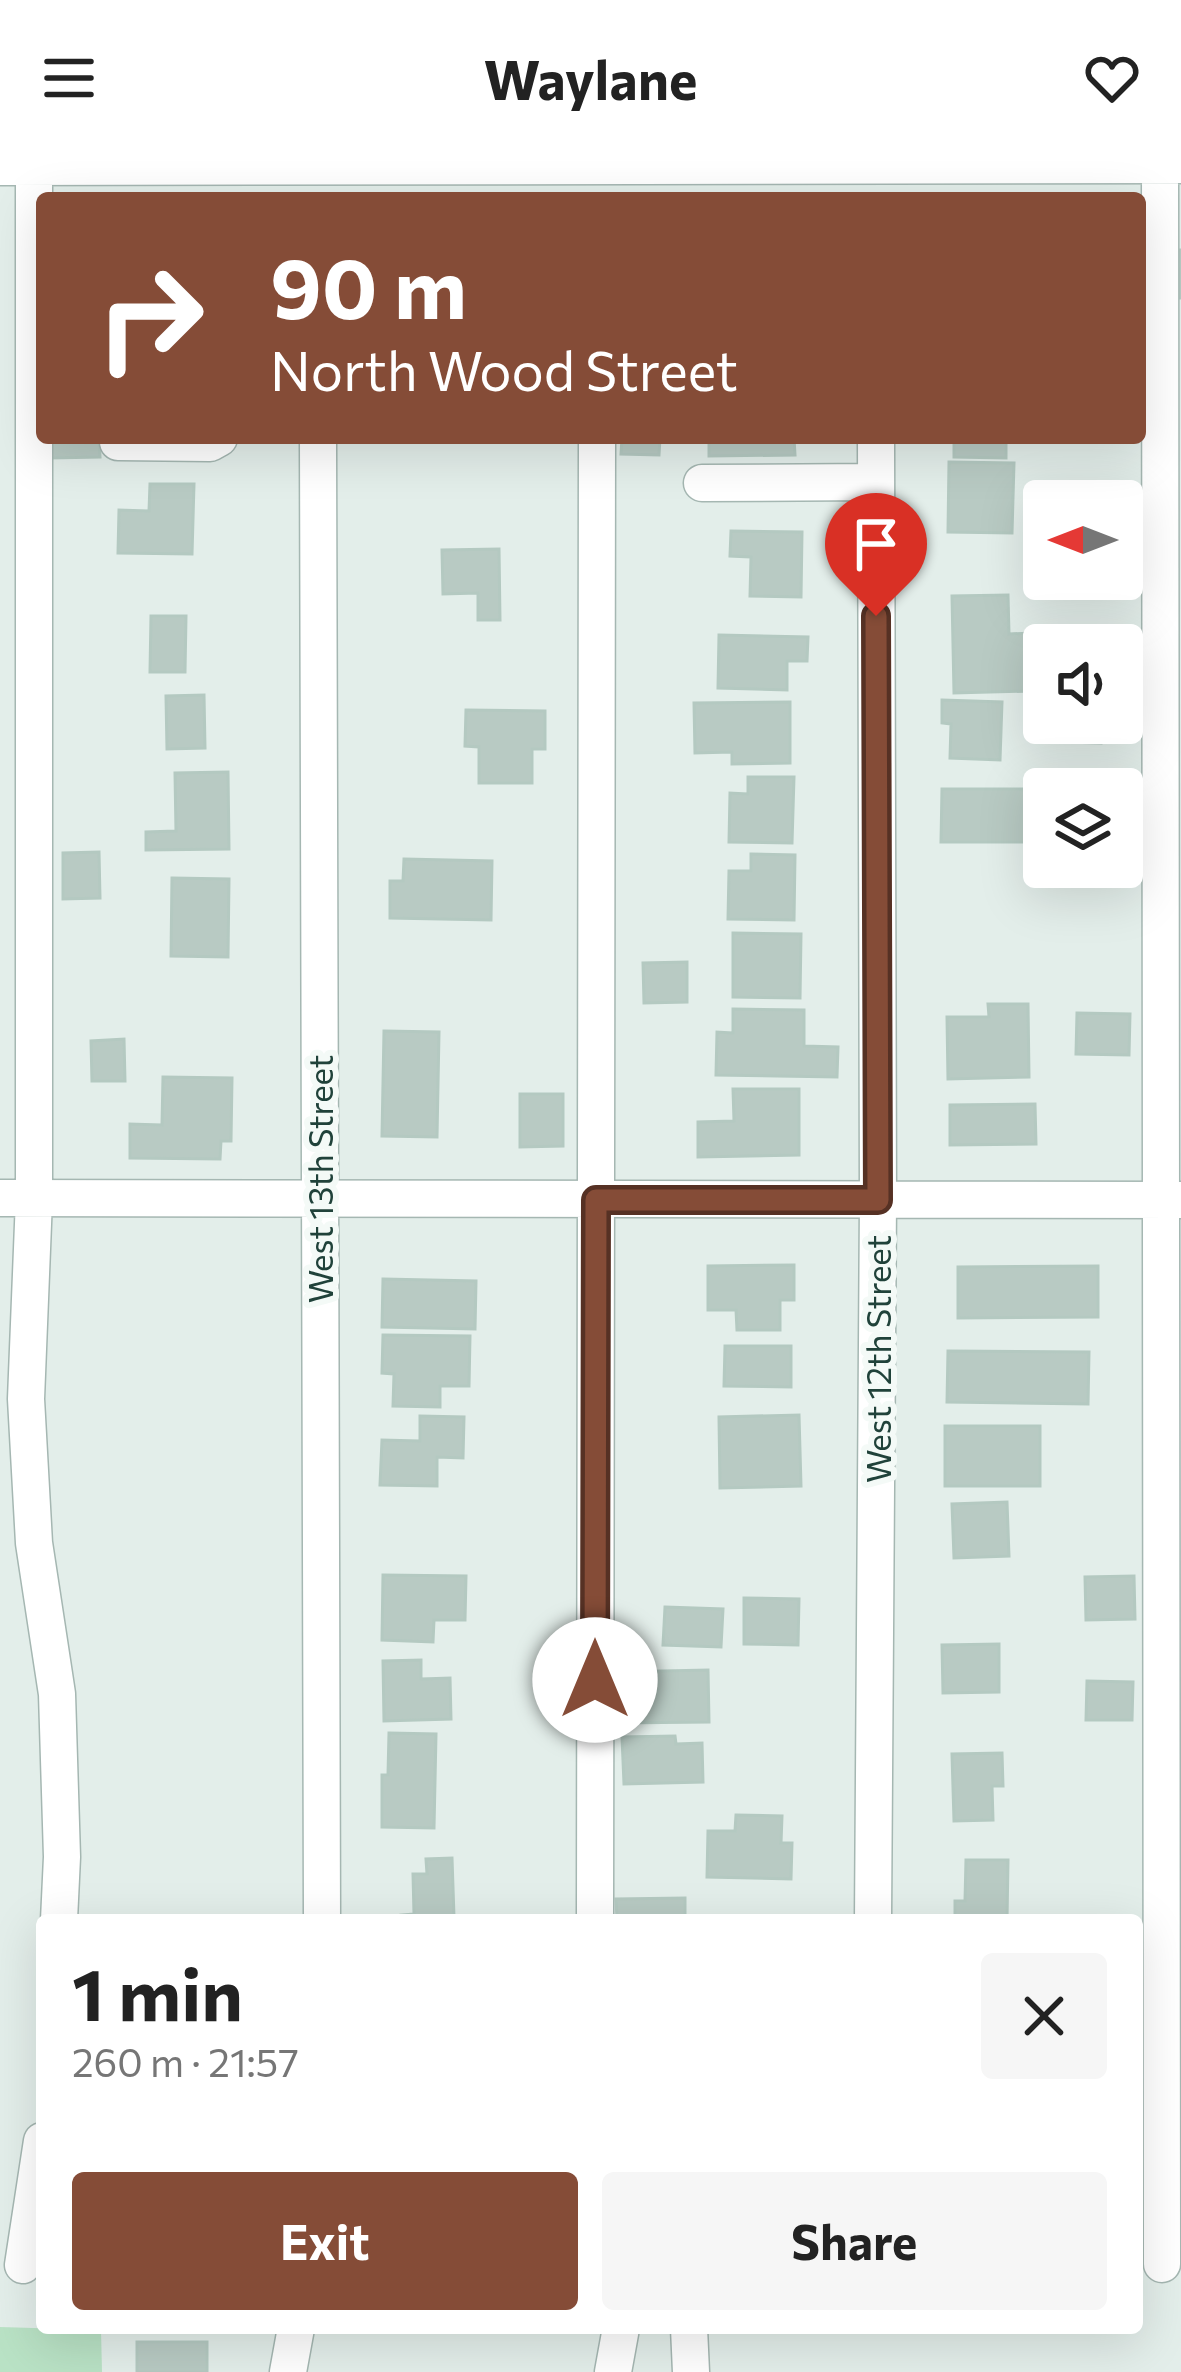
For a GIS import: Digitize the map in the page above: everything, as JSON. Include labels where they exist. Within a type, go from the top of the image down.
[{"type":"street","points":[[59,1914],[57,1694],[34,1543],[17,1198],[23,163],[318,174],[597,173],[712,161],[875,174],[1167,162],[1171,1200],[1160,2264]]},
{"type":"street","name":"West 13th Street","points":[[318,444],[322,1914]]},
{"type":"street","points":[[595,1914],[597,444]]},
{"type":"street","name":"West 12th Street","points":[[873,1914],[876,444]]},
{"type":"street","points":[[701,483],[876,482]]},
{"type":"street","points":[[17,1198],[1171,1200]]},
{"type":"street","points":[[22,2266],[36,2178]]},
{"type":"street","points":[[289,2372],[295,2334]]},
{"type":"street","points":[[613,2372],[620,2334]]},
{"type":"street","points":[[689,2334],[691,2372]]},
{"type":"green space","points":[[0,2327],[36,2328],[36,2334],[101,2334],[102,2372],[0,2372]]},
{"type":"building","points":[[1170,250],[1181,250],[1181,298],[1170,298]]},
{"type":"building","points":[[49,444],[99,444],[100,457],[50,458]]},
{"type":"building","points":[[622,444],[660,444],[659,455],[621,454]]},
{"type":"building","points":[[709,444],[794,444],[795,455],[709,456]]},
{"type":"building","points":[[954,444],[1006,444],[1006,458],[954,457]]},
{"type":"building","points":[[949,462],[1014,463],[1012,533],[948,532]]},
{"type":"building","points":[[150,484],[194,484],[192,554],[118,553],[119,510],[149,511]]},
{"type":"building","points":[[731,531],[802,532],[801,597],[750,596],[751,557],[730,556]]},
{"type":"building","points":[[499,549],[500,620],[478,620],[478,593],[443,594],[442,550]]},
{"type":"building","points":[[1008,595],[1009,634],[1023,633],[1023,691],[954,693],[952,596]]},
{"type":"building","points":[[151,616],[186,616],[185,672],[150,672]]},
{"type":"building","points":[[719,635],[808,637],[807,661],[787,661],[787,690],[718,688]]},
{"type":"building","points":[[204,695],[205,748],[167,749],[166,696]]},
{"type":"building","points":[[942,700],[1002,702],[1000,760],[950,758],[951,724],[942,723]]},
{"type":"building","points":[[790,702],[790,763],[732,764],[732,752],[695,753],[694,703]]},
{"type":"building","points":[[466,710],[545,711],[545,749],[532,749],[532,783],[479,783],[479,747],[465,746]]},
{"type":"building","points":[[228,772],[229,849],[146,850],[146,832],[176,831],[175,773]]},
{"type":"building","points":[[748,777],[794,777],[792,843],[729,842],[730,793],[748,794]]},
{"type":"building","points":[[942,789],[1023,789],[1023,842],[941,842]]},
{"type":"building","points":[[99,852],[100,898],[63,899],[63,853]]},
{"type":"building","points":[[751,854],[795,855],[794,920],[728,919],[729,871],[751,871]]},
{"type":"building","points":[[404,859],[492,861],[491,920],[390,918],[390,881],[403,881]]},
{"type":"building","points":[[172,878],[229,879],[228,957],[171,956]]},
{"type":"building","points":[[733,933],[801,934],[800,998],[733,997]]},
{"type":"building","points":[[687,962],[687,1002],[644,1003],[643,963]]},
{"type":"building","points":[[988,1004],[1028,1004],[1029,1077],[948,1079],[947,1017],[989,1017]]},
{"type":"building","points":[[733,1009],[804,1010],[804,1046],[838,1047],[837,1077],[716,1075],[717,1032],[733,1033]]},
{"type":"building","points":[[1077,1013],[1130,1014],[1129,1055],[1076,1054]]},
{"type":"building","points":[[384,1031],[439,1032],[437,1137],[382,1136]]},
{"type":"building","points":[[124,1039],[125,1081],[92,1081],[91,1041]]},
{"type":"building","points":[[163,1077],[232,1078],[231,1141],[221,1141],[220,1159],[130,1158],[130,1124],[162,1125]]},
{"type":"building","points":[[733,1089],[799,1089],[799,1155],[698,1157],[698,1122],[734,1121]]},
{"type":"building","points":[[520,1094],[563,1094],[563,1146],[520,1147]]},
{"type":"building","points":[[1035,1104],[1036,1144],[950,1145],[950,1105]]},
{"type":"building","points":[[794,1265],[794,1300],[780,1300],[780,1330],[737,1330],[736,1310],[708,1310],[708,1266]]},
{"type":"building","points":[[1098,1266],[1098,1317],[958,1318],[958,1267]]},
{"type":"building","points":[[383,1279],[476,1281],[475,1329],[382,1327]]},
{"type":"building","points":[[383,1335],[470,1336],[469,1386],[440,1386],[440,1407],[393,1406],[394,1374],[382,1373]]},
{"type":"building","points":[[725,1346],[791,1346],[791,1387],[724,1386]]},
{"type":"building","points":[[948,1351],[1089,1352],[1088,1404],[947,1402]]},
{"type":"building","points":[[799,1415],[801,1486],[720,1488],[719,1417]]},
{"type":"building","points":[[420,1416],[464,1417],[463,1458],[437,1457],[437,1486],[380,1485],[382,1440],[420,1441]]},
{"type":"building","points":[[945,1426],[1040,1426],[1040,1486],[945,1486]]},
{"type":"building","points":[[1007,1502],[1009,1556],[954,1558],[952,1504]]},
{"type":"building","points":[[383,1575],[466,1576],[465,1620],[434,1620],[433,1642],[382,1640]]},
{"type":"building","points":[[1134,1576],[1135,1619],[1086,1620],[1085,1577]]},
{"type":"building","points":[[744,1598],[799,1599],[798,1645],[744,1644]]},
{"type":"building","points":[[665,1607],[723,1609],[721,1647],[663,1645]]},
{"type":"building","points":[[999,1644],[999,1692],[943,1693],[942,1645]]},
{"type":"building","points":[[421,1660],[421,1679],[450,1678],[451,1719],[384,1721],[383,1661]]},
{"type":"building","points":[[708,1670],[709,1722],[617,1723],[616,1672]]},
{"type":"building","points":[[1087,1681],[1133,1682],[1132,1720],[1086,1720]]},
{"type":"building","points":[[389,1733],[436,1734],[434,1828],[382,1827],[382,1775],[388,1775]]},
{"type":"building","points":[[675,1736],[676,1744],[702,1743],[703,1782],[624,1784],[622,1737]]},
{"type":"building","points":[[1002,1753],[1003,1786],[992,1786],[993,1820],[954,1821],[952,1754]]},
{"type":"building","points":[[736,1815],[782,1816],[781,1843],[792,1843],[791,1879],[707,1877],[708,1831],[735,1831]]},
{"type":"building","points":[[452,1858],[454,1914],[414,1914],[413,1874],[427,1874],[426,1859]]},
{"type":"building","points":[[966,1860],[1008,1860],[1007,1914],[955,1914],[955,1901],[965,1901]]},
{"type":"building","points":[[685,1898],[685,1914],[617,1914],[616,1899]]},
{"type":"building","points":[[137,2342],[207,2342],[207,2372],[137,2372]]},
{"type":"route","points":[[595,1680],[596,1200],[878,1200],[876,616]]}]
